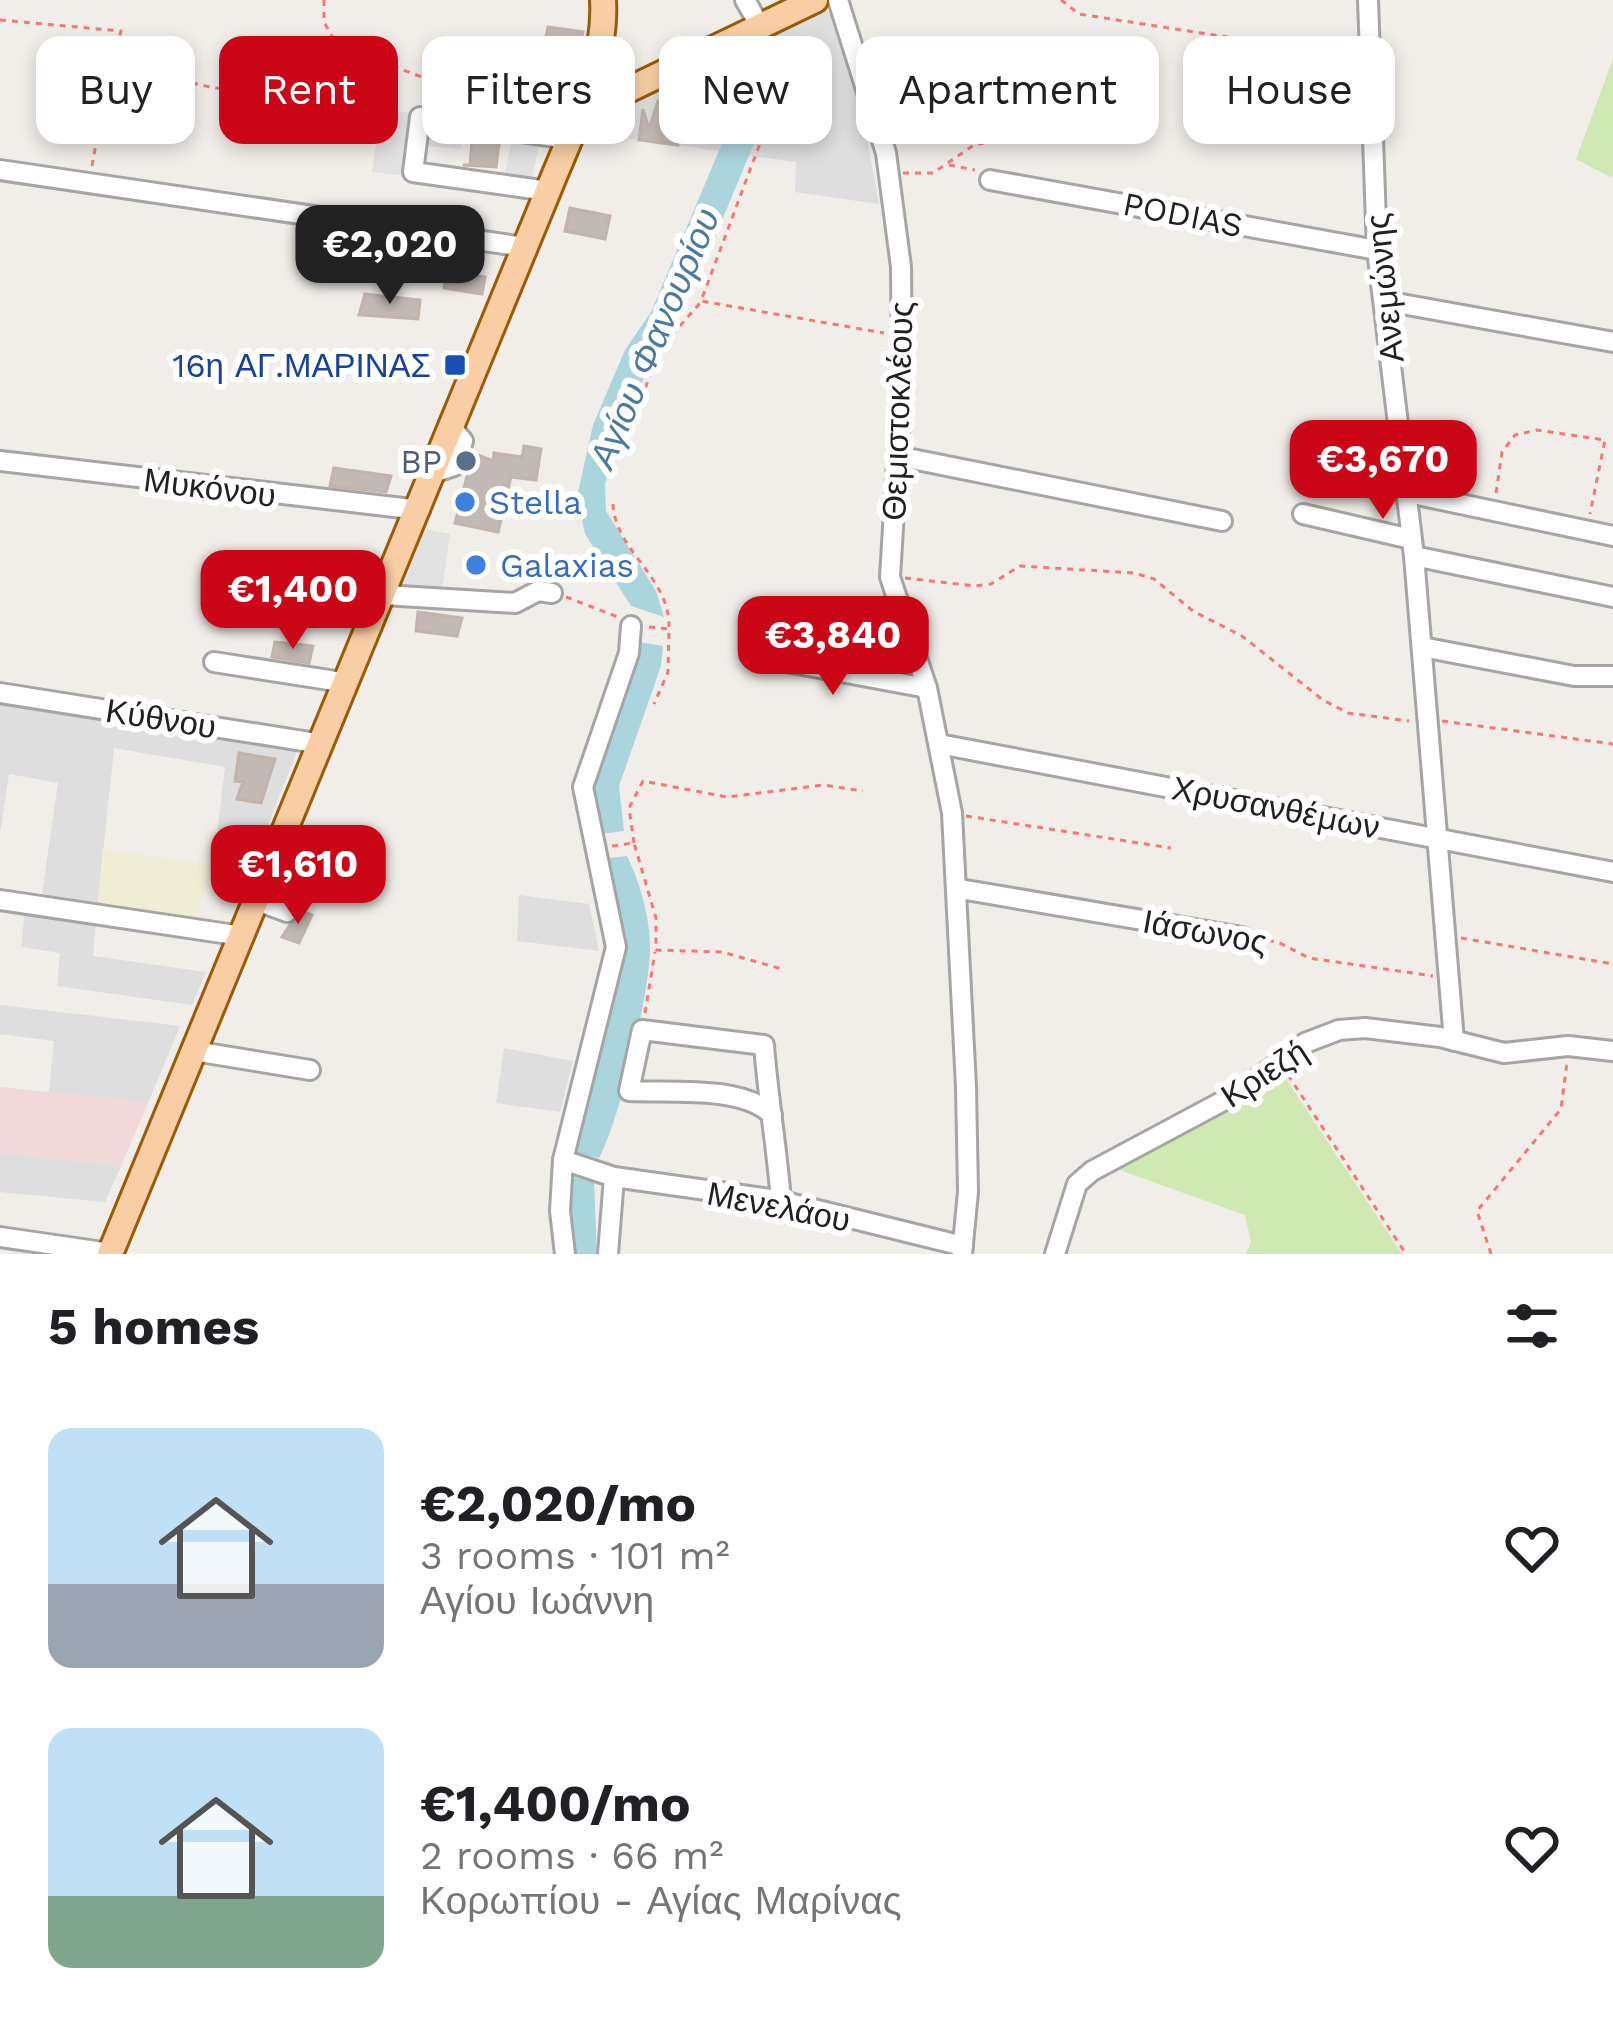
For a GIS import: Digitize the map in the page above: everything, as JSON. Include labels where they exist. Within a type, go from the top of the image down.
[{"type":"main road","points":[[601,36],[603,0]]},
{"type":"main road","points":[[635,93],[815,0]]},
{"type":"main road","points":[[110,1254],[566,144]]},
{"type":"street","points":[[746,0],[760,26]]},
{"type":"street","name":"Θεμιστοκλέους","points":[[838,0],[874,99],[890,172],[904,337],[890,577],[926,688],[952,813],[960,890],[968,1192],[963,1250]]},
{"type":"street","name":"Ανεμώνης","points":[[1367,0],[1368,36]]},
{"type":"street","points":[[422,117],[412,172],[548,191]]},
{"type":"street","name":"Ανεμώνης","points":[[1373,144],[1377,250],[1408,494],[1454,1041]]},
{"type":"street","points":[[0,170],[525,247]]},
{"type":"street","name":"PODIAS","points":[[990,180],[1377,250]]},
{"type":"street","points":[[1385,301],[1613,342]]},
{"type":"street","points":[[897,456],[1222,521]]},
{"type":"street","name":"Μυκόνου","points":[[0,461],[419,510]]},
{"type":"street","points":[[1408,494],[1613,536]]},
{"type":"street","points":[[1303,514],[1413,548],[1613,597]]},
{"type":"street","points":[[384,595],[515,603],[538,591],[552,593]]},
{"type":"street","points":[[566,1254],[560,1211],[616,946],[592,849],[583,787],[629,652],[631,626]]},
{"type":"street","points":[[1422,647],[1574,676],[1613,676]]},
{"type":"street","points":[[750,655],[926,688]]},
{"type":"street","points":[[214,662],[347,683]]},
{"type":"street","name":"Κύθνου","points":[[0,692],[322,744]]},
{"type":"street","name":"Χρυσανθέμων","points":[[939,744],[1613,872]]},
{"type":"street","name":"Ιάσωνος","points":[[960,890],[1242,937]]},
{"type":"street","points":[[0,900],[242,935]]},
{"type":"street","points":[[257,901],[286,912]]},
{"type":"street","name":"Κριεζή","points":[[1054,1254],[1077,1184],[1092,1171],[1238,1093],[1305,1042],[1340,1030],[1365,1028],[1504,1053],[1568,1046],[1613,1051]]},
{"type":"street","points":[[772,1115],[763,1106],[734,1098],[629,1091],[643,1030],[760,1042],[772,1115],[782,1201]]},
{"type":"street","points":[[194,1052],[310,1070]]},
{"type":"street","name":"Μενελάου","points":[[568,1162],[604,1173],[782,1201],[963,1250]]},
{"type":"street","points":[[604,1173],[608,1254]]},
{"type":"street","points":[[0,1237],[110,1254]]},
{"type":"path","points":[[324,0],[329,39],[422,77]]},
{"type":"path","points":[[1061,0],[1069,11],[1213,36]]},
{"type":"path","points":[[0,20],[122,31],[120,36]]},
{"type":"path","points":[[91,180],[94,144]]},
{"type":"path","points":[[625,444],[660,349],[701,301],[760,144]]},
{"type":"path","points":[[890,172],[933,173],[979,144]]},
{"type":"path","points":[[701,301],[904,337]]},
{"type":"path","points":[[1493,512],[1502,452],[1515,435],[1537,430],[1605,440],[1587,530]]},
{"type":"path","points":[[613,505],[619,527],[663,592],[669,628],[668,672],[654,704]]},
{"type":"path","points":[[890,577],[975,586],[992,584],[1020,566],[1134,573],[1154,579],[1193,611],[1241,636],[1348,713],[1613,744]]},
{"type":"path","points":[[552,593],[631,626],[669,628]]},
{"type":"path","points":[[643,1030],[656,950],[656,918],[629,808],[643,781],[727,797],[823,785],[862,791]]},
{"type":"path","points":[[952,813],[1171,848]]},
{"type":"path","points":[[592,849],[634,843]]},
{"type":"path","points":[[1443,936],[1613,964]]},
{"type":"path","name":"Ιάσωνος","points":[[1242,937],[1278,942],[1309,958],[1340,965],[1447,978]]},
{"type":"path","points":[[656,950],[722,952],[782,969]]},
{"type":"path","points":[[1491,1254],[1477,1211],[1561,1109],[1568,1046]]},
{"type":"path","points":[[1280,1063],[1354,1167],[1406,1254]]},
{"type":"shaded area","points":[[820,6],[835,18],[856,83],[856,144],[868,144],[879,204],[795,192],[796,162],[669,144],[832,144],[832,36],[758,36]]},
{"type":"shaded area","points":[[659,86],[659,143],[635,139],[635,97]]},
{"type":"shaded area","points":[[398,111],[422,114],[422,144],[462,144],[461,149],[427,146],[423,178],[372,172],[376,144],[398,144]]},
{"type":"shaded area","points":[[511,144],[539,144],[529,193],[502,188]]},
{"type":"shaded area","name":"Galaxias","points":[[424,529],[450,534],[439,611],[397,605]]},
{"type":"shaded area","points":[[0,696],[298,749],[262,840],[217,835],[225,767],[114,748],[97,911],[41,901],[58,783],[9,774],[0,834]]},
{"type":"shaded area","points":[[519,895],[589,904],[599,951],[517,941]]},
{"type":"shaded area","points":[[25,911],[96,922],[93,956],[206,972],[192,1005],[57,986],[60,953],[21,947]]},
{"type":"shaded area","points":[[0,1005],[180,1026],[148,1103],[49,1092],[54,1041],[0,1034]]},
{"type":"shaded area","points":[[504,1048],[573,1061],[560,1112],[496,1103]]},
{"type":"shaded area","points":[[0,1087],[148,1103],[121,1166],[0,1152]]},
{"type":"shaded area","points":[[0,1152],[121,1166],[105,1202],[0,1192]]},
{"type":"green space","points":[[1613,59],[1613,176],[1610,177],[1576,159]]},
{"type":"green space","points":[[103,849],[212,865],[194,926],[97,911]]},
{"type":"green space","points":[[1284,1076],[1402,1254],[1246,1254],[1251,1242],[1245,1215],[1114,1168]]},
{"type":"water","name":"Αγίου Φανουρίου","points":[[722,144],[754,144],[694,288],[656,345],[605,483],[606,511],[656,591],[664,617],[631,606],[585,534],[577,497],[593,425],[625,350],[651,312]]},
{"type":"water","points":[[639,642],[663,646],[661,666],[619,786],[624,831],[600,834],[591,788]]},
{"type":"water","points":[[627,856],[646,912],[649,967],[624,1086],[599,1158],[575,1153],[618,967],[603,859]]},
{"type":"water","points":[[569,1176],[594,1182],[597,1254],[570,1254]]},
{"type":"building","points":[[548,27],[583,32],[582,36],[546,36]]},
{"type":"building","points":[[659,101],[659,143],[639,140],[643,109],[649,129]]},
{"type":"building","points":[[472,144],[499,144],[496,167],[463,165],[470,165]]},
{"type":"building","points":[[570,208],[610,216],[605,239],[565,231]]},
{"type":"building","points":[[310,229],[362,237],[358,257],[306,251]]},
{"type":"building","points":[[404,243],[473,253],[469,275],[485,277],[482,294],[444,288],[448,265],[424,262],[413,264],[412,272],[395,269]]},
{"type":"building","points":[[365,294],[420,300],[418,319],[359,315]]},
{"type":"building","points":[[524,446],[541,449],[536,480],[511,477],[498,532],[455,523],[473,453],[493,461],[494,453],[522,457]]},
{"type":"building","points":[[334,468],[391,476],[386,492],[330,486]]},
{"type":"building","points":[[418,612],[462,618],[457,636],[416,631]]},
{"type":"building","points":[[275,642],[313,646],[309,663],[272,657]]},
{"type":"building","points":[[239,753],[275,759],[261,803],[237,799],[243,782],[235,781]]},
{"type":"building","points":[[300,910],[312,915],[299,943],[282,937]]},
{"type":"place","name":"16η ΑΓ.ΜΑΡΙΝΑΣ","points":[[455,365]]},
{"type":"place","name":"BP","points":[[466,461]]},
{"type":"place","name":"Stella","points":[[465,502]]},
{"type":"place","name":"Galaxias","points":[[476,565]]}]
